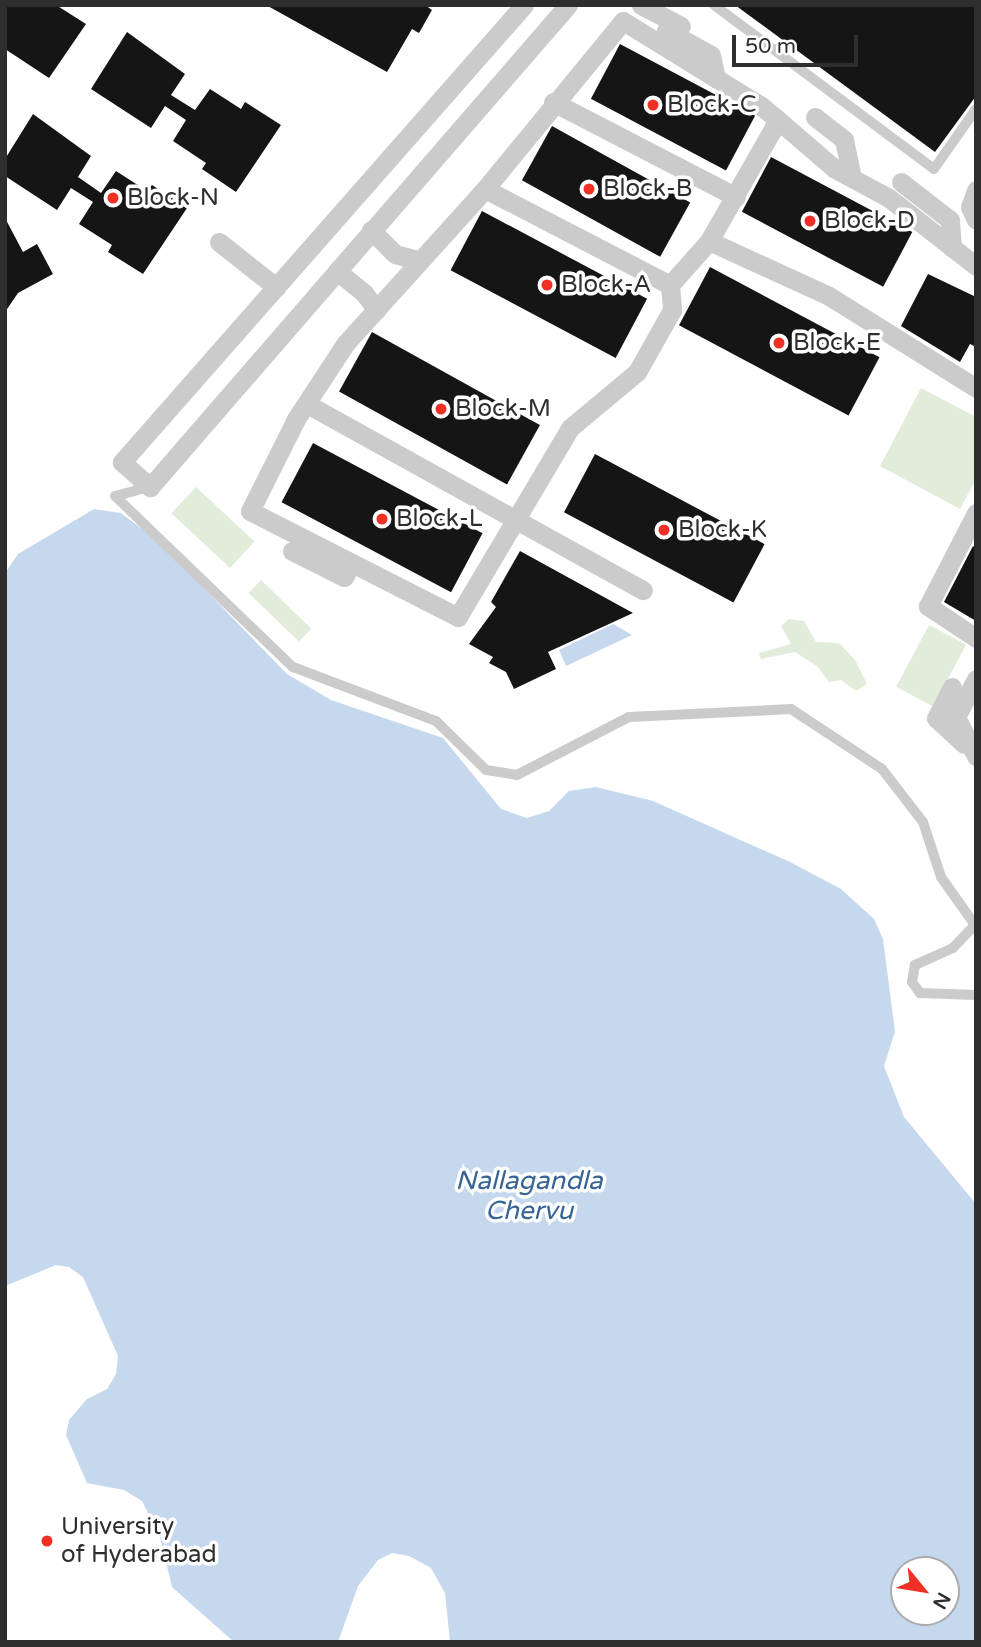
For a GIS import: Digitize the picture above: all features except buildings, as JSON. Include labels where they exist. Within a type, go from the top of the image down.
[{"type":"street","points":[[524,5],[122,462],[150,487],[494,87],[568,5]]},
{"type":"street","points":[[716,78],[711,55],[640,5],[552,102],[485,189],[418,260],[345,344],[307,404],[250,511],[458,617],[519,519],[570,428],[637,372],[672,310],[670,285],[709,241],[778,120]]},
{"type":"street","points":[[623,21],[778,120],[852,178],[890,198],[976,266]]},
{"type":"street","points":[[472,66],[494,87]]},
{"type":"street","points":[[552,102],[736,197]]},
{"type":"street","points":[[815,117],[844,140],[852,178]]},
{"type":"street","points":[[901,182],[950,220],[952,248]]},
{"type":"street","points":[[485,189],[670,285]]},
{"type":"street","points":[[976,190],[970,207],[976,219]]},
{"type":"street","points":[[370,230],[395,254],[418,260]]},
{"type":"street","points":[[709,241],[829,296],[976,388]]},
{"type":"street","points":[[219,242],[276,287]]},
{"type":"street","points":[[337,271],[364,293],[377,310]]},
{"type":"street","points":[[307,404],[643,590]]},
{"type":"street","points":[[974,521],[928,606],[976,638]]},
{"type":"street","points":[[292,551],[344,578],[352,563]]},
{"type":"street","points":[[972,751],[956,717],[976,679]]},
{"type":"street","points":[[952,687],[936,719],[972,751]]},
{"type":"lane","points":[[714,5],[934,169],[976,109]]},
{"type":"lane","points":[[150,487],[115,496],[293,667],[436,721],[486,770],[517,775],[629,717],[791,709],[882,769],[923,822],[941,877],[975,925],[953,948],[915,965],[912,982],[920,993],[976,995]]},
{"type":"green space","points":[[921,388],[976,417],[976,479],[960,509],[880,466]]},
{"type":"green space","points":[[196,487],[255,542],[230,568],[171,513]]},
{"type":"green space","points":[[261,580],[311,629],[299,642],[248,593]]},
{"type":"green space","points":[[789,619],[804,621],[816,642],[839,643],[855,660],[867,684],[856,691],[841,680],[829,682],[817,666],[795,652],[761,659],[759,653],[791,644],[781,626]]},
{"type":"green space","points":[[929,625],[966,645],[933,707],[896,687]]},
{"type":"water","name":"Nallagandla Chervu","points":[[94,509],[121,513],[158,541],[287,674],[331,700],[443,738],[501,809],[527,818],[549,811],[569,791],[596,787],[653,801],[790,862],[841,889],[874,919],[883,939],[895,1032],[884,1066],[904,1117],[976,1204],[976,1642],[450,1642],[445,1593],[431,1568],[409,1556],[392,1553],[378,1560],[358,1586],[338,1642],[234,1642],[172,1587],[160,1537],[142,1501],[124,1490],[87,1483],[66,1435],[69,1420],[87,1399],[107,1389],[116,1374],[118,1356],[83,1277],[69,1267],[56,1265],[5,1286],[5,573],[18,554]]},
{"type":"water","points":[[613,624],[632,635],[566,666],[559,650]]},
{"type":"place","name":"Block-C","points":[[653,105]]},
{"type":"place","name":"Block-B","points":[[589,189]]},
{"type":"place","name":"Block-N","points":[[113,198]]},
{"type":"place","name":"Block-D","points":[[810,221]]},
{"type":"place","name":"Block-A","points":[[547,285]]},
{"type":"place","name":"Block-E","points":[[779,343]]},
{"type":"place","name":"Block-M","points":[[441,409]]},
{"type":"place","name":"Block-L","points":[[382,519]]},
{"type":"place","name":"Block-K","points":[[664,530]]},
{"type":"place","name":"University of Hyderabad","points":[[47,1541]]}]
